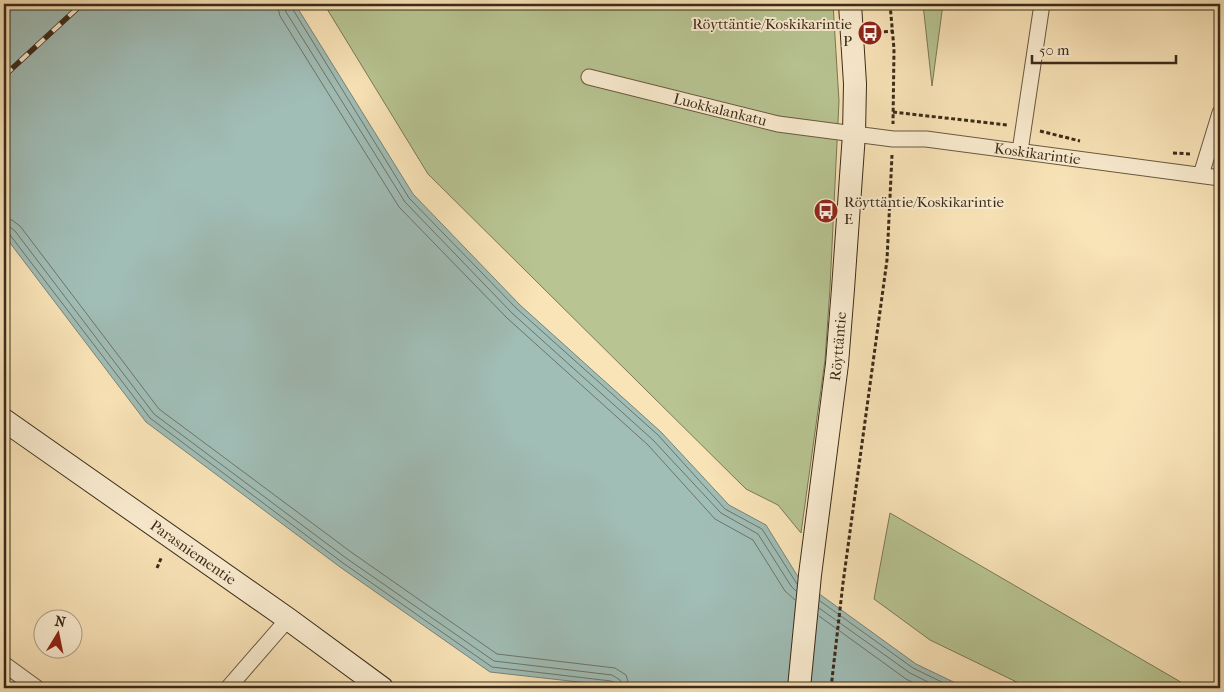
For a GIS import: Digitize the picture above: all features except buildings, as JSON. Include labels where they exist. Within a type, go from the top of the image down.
[{"type":"street","name":"Röyttäntie","points":[[799,688],[810,575],[836,364],[854,134],[855,84],[850,4]]},
{"type":"street","points":[[1020,151],[1042,4]]},
{"type":"street","name":"Luokkalankatu","points":[[589,77],[778,124],[854,134]]},
{"type":"street","points":[[1201,175],[1220,113]]},
{"type":"street","name":"Koskikarintie","points":[[854,134],[893,139],[926,139],[1220,178]]},
{"type":"street","name":"Parasniementie","points":[[4,420],[288,619],[382,688]]},
{"type":"street","points":[[228,688],[288,619]]},
{"type":"street","points":[[4,664],[37,688]]},
{"type":"path","points":[[831,688],[843,582],[887,260],[893,139],[894,49],[890,4]]},
{"type":"path","points":[[870,33],[893,31]]},
{"type":"path","points":[[893,112],[1023,128],[1053,133],[1081,141]]},
{"type":"path","points":[[1167,152],[1206,155]]},
{"type":"green space","points":[[324,4],[833,4],[839,101],[830,288],[825,360],[801,533],[778,505],[746,489],[428,174]]},
{"type":"green space","points":[[923,4],[943,4],[932,86]]},
{"type":"green space","points":[[890,513],[1191,688],[1029,688],[930,640],[874,599]]},
{"type":"water","points":[[4,4],[295,4],[413,194],[520,305],[661,432],[729,505],[766,525],[800,580],[916,664],[966,688],[632,688],[490,672],[340,567],[146,422],[4,235]]},
{"type":"railway","points":[[4,76],[82,4]]},
{"type":"place","name":"Röyttäntie/Koskikarintie P","points":[[870,33]]},
{"type":"place","name":"Röyttäntie/Koskikarintie E","points":[[826,211]]}]
